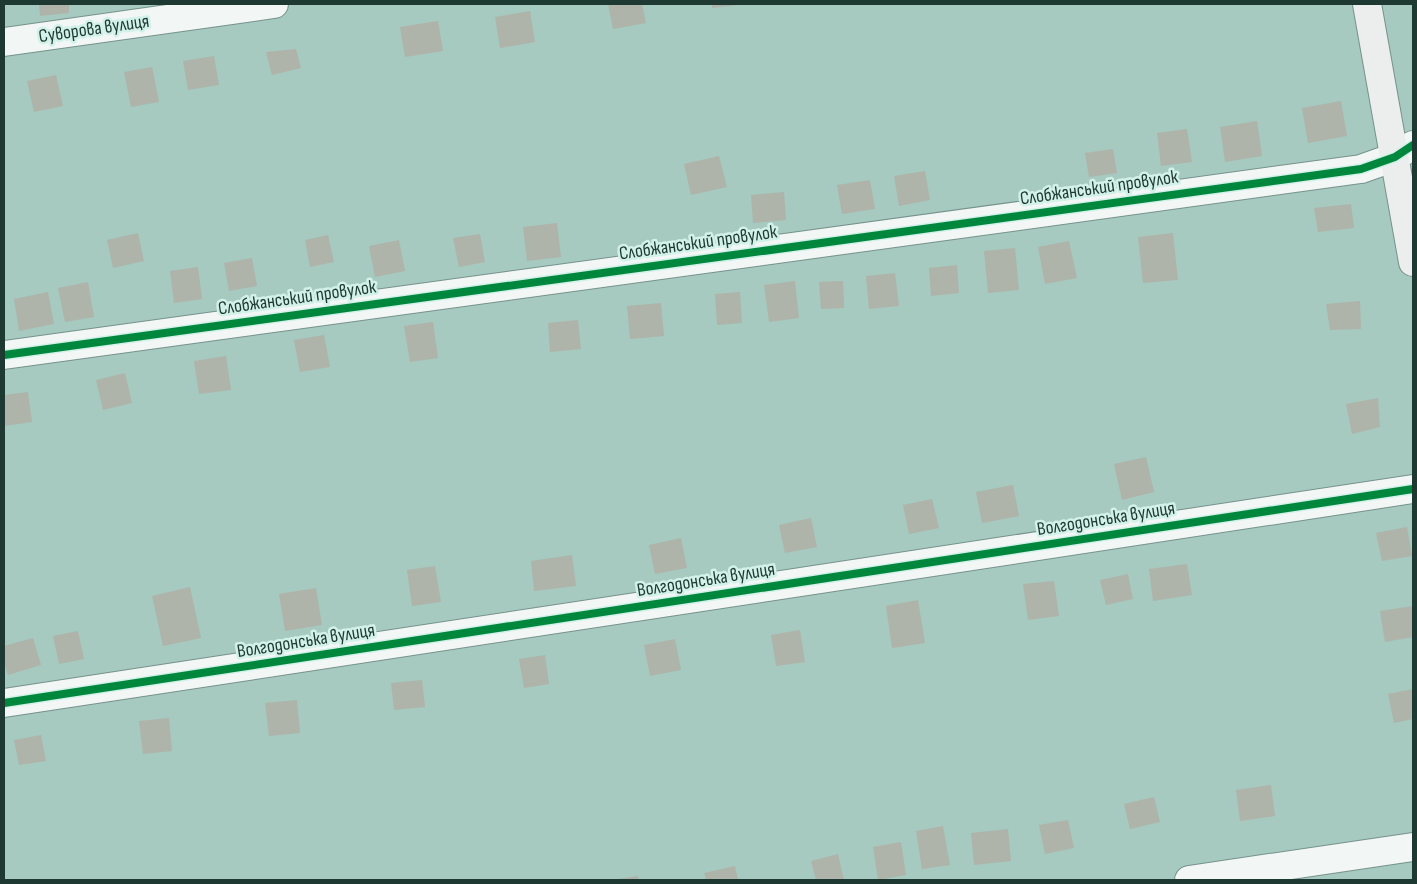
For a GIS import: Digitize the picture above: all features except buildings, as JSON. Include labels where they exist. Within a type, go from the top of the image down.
[{"type":"main road","points":[[1367,4],[1404,151],[1413,262]]},
{"type":"street","name":"Суворова вулиця","points":[[4,42],[274,4]]},
{"type":"street","name":"Слобжанський провулок","points":[[4,355],[1361,169],[1404,151]]},
{"type":"street","name":"Волгодонська вулиця","points":[[4,703],[1413,489]]},
{"type":"street","points":[[1190,880],[1413,847]]},
{"type":"cycle path","points":[[4,355],[1361,169],[1395,157],[1413,145]]},
{"type":"cycle path","points":[[4,703],[1413,489]]}]
